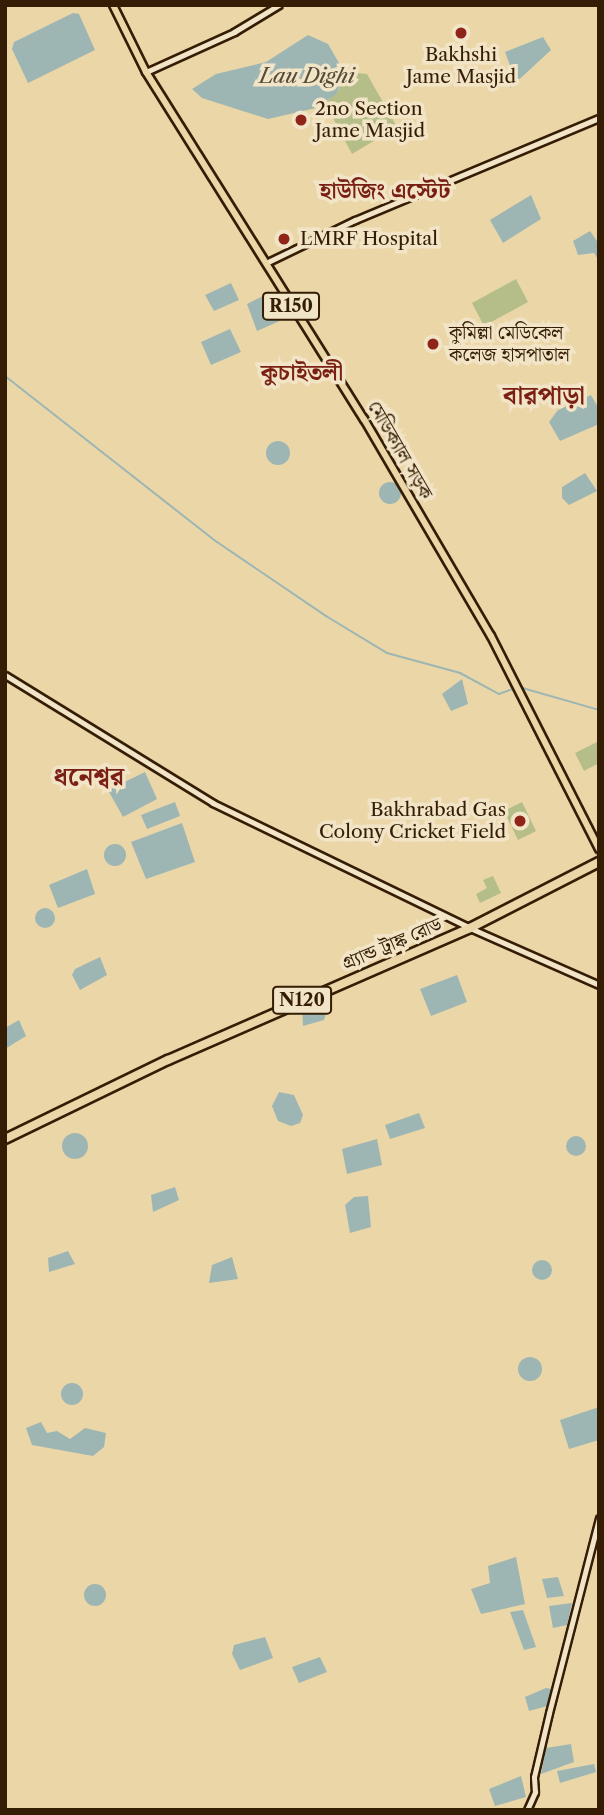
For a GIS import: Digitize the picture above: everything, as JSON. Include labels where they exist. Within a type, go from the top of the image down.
[{"type":"highway","name":"গ্র্যান্ড ট্রাঙ্ক রোড","points":[[5,1139],[168,1060],[470,928],[599,862]]},
{"type":"main road","name":"মেডিক্যাল সড়ক","points":[[113,5],[146,72],[364,419],[514,682],[599,849]]},
{"type":"main road","points":[[146,72],[233,32],[279,5]]},
{"type":"main road","points":[[266,263],[355,219],[599,118]]},
{"type":"main road","points":[[5,675],[213,803],[470,928],[599,985]]},
{"type":"main road","points":[[527,1810],[535,1792],[537,1764],[599,1518]]},
{"type":"green space","points":[[345,72],[367,74],[397,127],[352,154],[325,103],[339,89]]},
{"type":"green space","points":[[516,279],[528,302],[484,326],[472,303]]},
{"type":"green space","points":[[599,741],[599,763],[584,771],[575,753]]},
{"type":"green space","name":"Bakhrabad Gas Colony Cricket Field","points":[[522,802],[536,831],[518,840],[504,811]]},
{"type":"green space","points":[[493,876],[501,893],[480,903],[476,894],[487,888],[483,880]]},
{"type":"water","points":[[73,13],[79,14],[95,50],[28,83],[12,49],[14,42]]},
{"type":"water","name":"Lau Dighi","points":[[308,35],[328,44],[339,63],[341,84],[336,94],[316,108],[268,119],[202,98],[192,89],[216,74],[266,62]]},
{"type":"water","points":[[543,37],[551,50],[510,88],[512,71],[505,52]]},
{"type":"water","points":[[531,195],[541,219],[503,243],[490,220]]},
{"type":"water","points":[[590,231],[599,244],[599,261],[594,253],[578,255],[573,241]]},
{"type":"water","points":[[231,283],[239,300],[214,311],[205,295]]},
{"type":"water","points":[[271,292],[280,300],[277,309],[282,320],[257,331],[247,304]]},
{"type":"water","points":[[230,329],[241,352],[211,365],[201,342]]},
{"type":"water","points":[[591,395],[599,409],[599,424],[560,441],[549,422],[558,410]]},
{"type":"water","points":[[278,441],[289,448],[290,453],[283,464],[278,465],[267,458],[266,453],[273,442]]},
{"type":"water","points":[[585,473],[597,491],[569,505],[562,498],[562,487]]},
{"type":"water","points":[[386,482],[394,482],[401,489],[401,497],[394,504],[386,504],[379,497],[379,489]]},
{"type":"water","points":[[462,679],[468,704],[451,711],[442,694]]},
{"type":"water","points":[[145,772],[157,799],[123,817],[108,790]]},
{"type":"water","points":[[175,802],[180,816],[147,829],[141,815]]},
{"type":"water","points":[[182,823],[195,862],[146,879],[131,842]]},
{"type":"water","points":[[115,844],[125,851],[126,855],[119,865],[115,866],[105,859],[104,855],[111,845]]},
{"type":"water","points":[[87,869],[95,894],[58,908],[49,885]]},
{"type":"water","points":[[45,908],[52,911],[55,918],[52,925],[45,928],[38,925],[35,918],[38,911]]},
{"type":"water","points":[[100,957],[107,975],[80,990],[72,975],[75,969]]},
{"type":"water","points":[[457,975],[467,1002],[431,1016],[420,989]]},
{"type":"water","points":[[322,999],[327,1009],[324,1020],[303,1026],[302,1006]]},
{"type":"water","points":[[19,1020],[26,1036],[5,1049],[5,1028]]},
{"type":"water","points":[[279,1092],[294,1095],[303,1115],[300,1123],[291,1126],[278,1121],[272,1106]]},
{"type":"water","points":[[419,1113],[425,1128],[390,1139],[385,1125]]},
{"type":"water","points":[[75,1133],[84,1137],[88,1146],[84,1155],[75,1159],[66,1155],[62,1146],[66,1137]]},
{"type":"water","points":[[576,1136],[583,1139],[586,1146],[583,1153],[576,1156],[569,1153],[566,1146],[569,1139]]},
{"type":"water","points":[[377,1139],[382,1165],[347,1174],[342,1149]]},
{"type":"water","points":[[175,1187],[179,1200],[153,1212],[151,1195]]},
{"type":"water","points":[[368,1196],[371,1227],[350,1233],[345,1205],[354,1197]]},
{"type":"water","points":[[68,1251],[75,1264],[49,1272],[48,1258]]},
{"type":"water","points":[[232,1257],[238,1279],[209,1283],[212,1265]]},
{"type":"water","points":[[538,1260],[546,1260],[552,1270],[546,1280],[538,1280],[532,1274],[532,1266]]},
{"type":"water","points":[[530,1357],[539,1360],[542,1369],[539,1378],[530,1381],[521,1378],[518,1369],[521,1360]]},
{"type":"water","points":[[72,1383],[80,1386],[83,1394],[80,1402],[72,1405],[64,1402],[61,1394],[64,1386]]},
{"type":"water","points":[[599,1407],[599,1440],[569,1449],[560,1420]]},
{"type":"water","points":[[41,1422],[47,1433],[57,1431],[70,1439],[85,1428],[106,1433],[104,1447],[93,1456],[32,1445],[26,1428]]},
{"type":"water","points":[[516,1557],[525,1604],[481,1614],[471,1589],[490,1583],[488,1566]]},
{"type":"water","points":[[558,1577],[564,1596],[547,1598],[542,1579]]},
{"type":"water","points":[[95,1584],[105,1591],[106,1595],[99,1605],[95,1606],[85,1599],[84,1595],[91,1585]]},
{"type":"water","points":[[572,1603],[567,1625],[553,1628],[549,1606]]},
{"type":"water","points":[[523,1610],[536,1647],[524,1650],[510,1612]]},
{"type":"water","points":[[265,1637],[273,1658],[240,1670],[232,1654],[234,1645]]},
{"type":"water","points":[[320,1657],[327,1672],[299,1683],[292,1667]]},
{"type":"water","points":[[546,1688],[552,1689],[547,1706],[529,1711],[525,1697]]},
{"type":"water","points":[[571,1744],[574,1762],[541,1774],[546,1748]]},
{"type":"water","points":[[594,1764],[596,1772],[560,1783],[557,1771]]},
{"type":"water","points":[[521,1776],[526,1797],[495,1806],[489,1789]]},
{"type":"waterway","points":[[5,376],[217,542],[326,616],[387,653],[460,673],[499,694],[513,689]]},
{"type":"waterway","points":[[519,687],[599,710]]},
{"type":"place","name":"Bakhshi Jame Masjid","points":[[461,33]]},
{"type":"place","name":"2no Section Jame Masjid","points":[[301,120]]},
{"type":"place","name":"LMRF Hospital","points":[[284,239]]},
{"type":"place","name":"কুমিল্লা মেডিকেল কলেজ হাসপাতাল","points":[[433,344]]},
{"type":"place","name":"Bakhrabad Gas Colony Cricket Field","points":[[520,821]]},
{"type":"district","name":"হাউজিং এস্টেট","points":[[385,190]]},
{"type":"district","name":"কুচাইতলী","points":[[302,372]]},
{"type":"district","name":"বারপাড়া","points":[[544,396]]},
{"type":"district","name":"ধনেশ্বর","points":[[89,777]]}]
